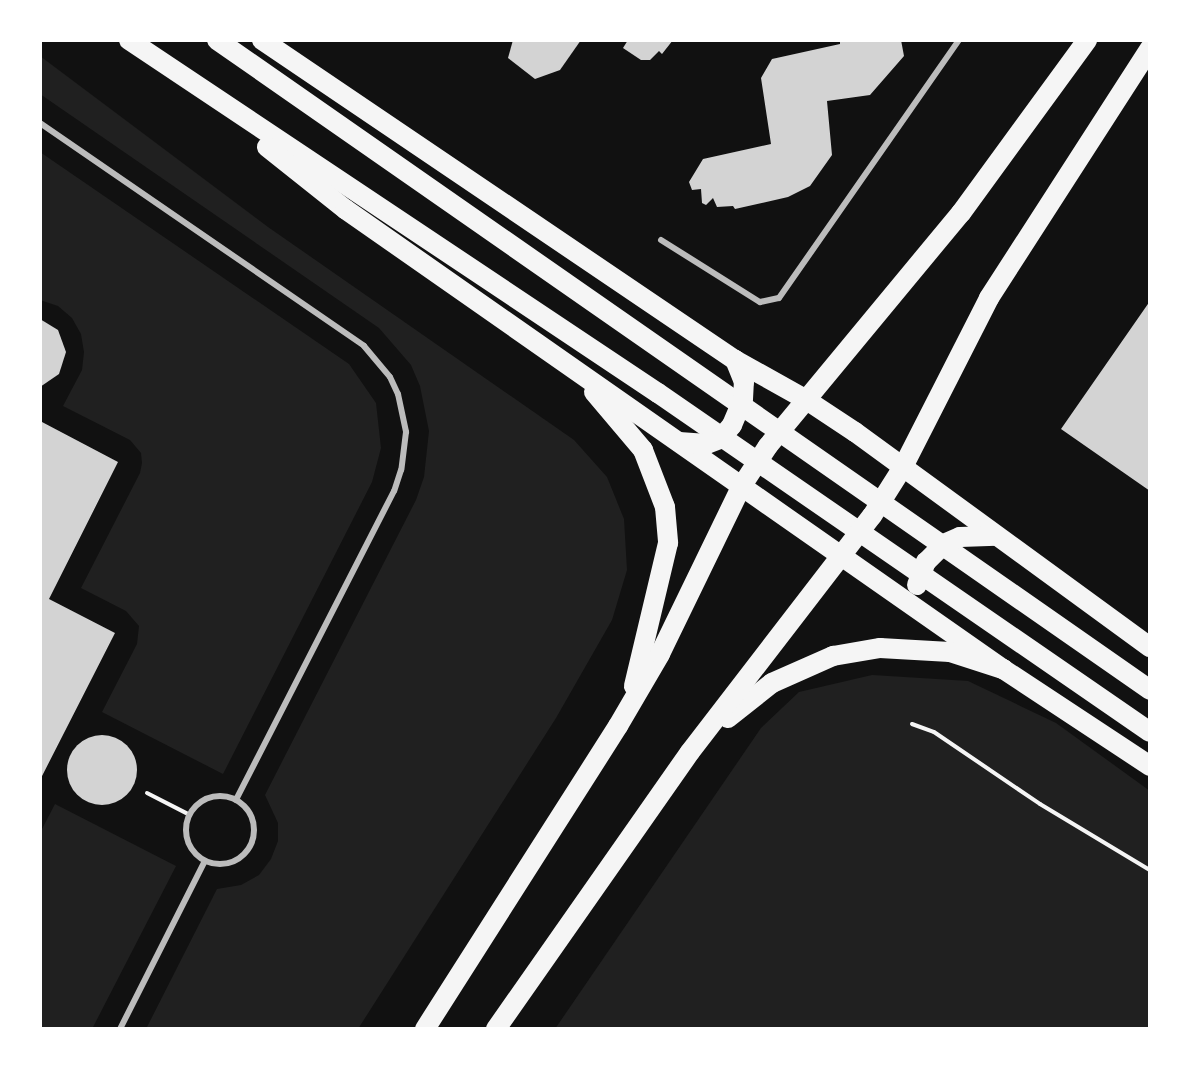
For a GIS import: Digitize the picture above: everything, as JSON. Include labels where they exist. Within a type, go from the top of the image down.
[{"type":"main road","points":[[129,40],[658,393],[1150,732]]},
{"type":"main road","points":[[217,40],[995,585],[1150,690]]},
{"type":"main road","points":[[262,40],[735,360],[805,399],[1150,647]]},
{"type":"main road","points":[[425,1029],[660,654],[741,487],[768,446],[961,213],[1087,40]]},
{"type":"main road","points":[[496,1029],[690,752],[872,516],[903,467],[989,298],[1150,48]]},
{"type":"main road","points":[[164,64],[345,209],[840,557],[1150,766]]},
{"type":"main road","points":[[679,442],[707,444],[720,439],[732,425],[743,399],[744,382],[735,360]]},
{"type":"main road","points":[[573,368],[643,450],[665,507],[668,543],[628,708]]},
{"type":"main road","points":[[933,620],[919,603],[917,582],[933,551],[960,537],[996,536]]},
{"type":"main road","points":[[690,752],[772,683],[833,656],[880,648],[919,649],[950,652],[1003,669]]},
{"type":"lane","points":[[661,240],[760,302],[779,298],[959,40]]},
{"type":"lane","points":[[40,123],[364,346],[384,368],[398,394],[405,441],[394,491],[236,800]]},
{"type":"lane","points":[[210,797],[236,800],[251,815],[254,836],[250,847],[232,863],[218,865],[205,861],[189,845],[186,833],[190,815],[200,802],[210,797]]},
{"type":"lane","points":[[120,1029],[205,861]]},
{"type":"path","points":[[912,724],[934,732],[1040,804],[1150,870]]},
{"type":"path","points":[[147,793],[190,815]]},
{"type":"shaded area","points":[[40,56],[268,227],[574,440],[607,477],[624,519],[627,570],[612,620],[556,718],[358,1029],[146,1029],[217,889],[241,885],[259,875],[271,859],[278,841],[278,823],[265,795],[416,500],[424,477],[429,431],[420,386],[411,365],[379,328],[40,94]]},
{"type":"shaded area","points":[[40,152],[349,364],[376,403],[381,448],[372,482],[223,774],[102,712],[137,644],[139,626],[126,611],[81,588],[140,473],[141,453],[130,440],[63,406],[82,370],[84,352],[81,334],[72,318],[58,306],[40,300]]},
{"type":"shaded area","points":[[872,675],[968,681],[1056,723],[1150,791],[1150,1029],[555,1029],[761,728],[799,692]]},
{"type":"shaded area","points":[[55,804],[176,866],[92,1029],[40,1029],[40,833]]},
{"type":"building","points":[[513,40],[581,40],[560,70],[535,79],[508,58]]},
{"type":"building","points":[[628,40],[673,40],[662,54],[659,51],[650,60],[641,60],[623,48]]},
{"type":"building","points":[[840,40],[901,40],[904,56],[870,95],[827,101],[832,155],[810,186],[788,197],[735,209],[733,206],[717,207],[713,198],[706,205],[702,203],[701,189],[692,190],[689,182],[703,159],[771,144],[761,78],[772,59],[840,44]]},
{"type":"building","points":[[1150,301],[1148,411],[1150,491],[1061,429]]},
{"type":"building","points":[[40,319],[58,330],[66,352],[59,374],[40,387]]},
{"type":"building","points":[[42,422],[118,462],[49,599],[115,633],[40,780]]},
{"type":"building","points":[[95,735],[109,735],[131,750],[137,770],[135,783],[127,795],[109,805],[95,805],[73,790],[67,777],[67,763],[82,741]]}]
